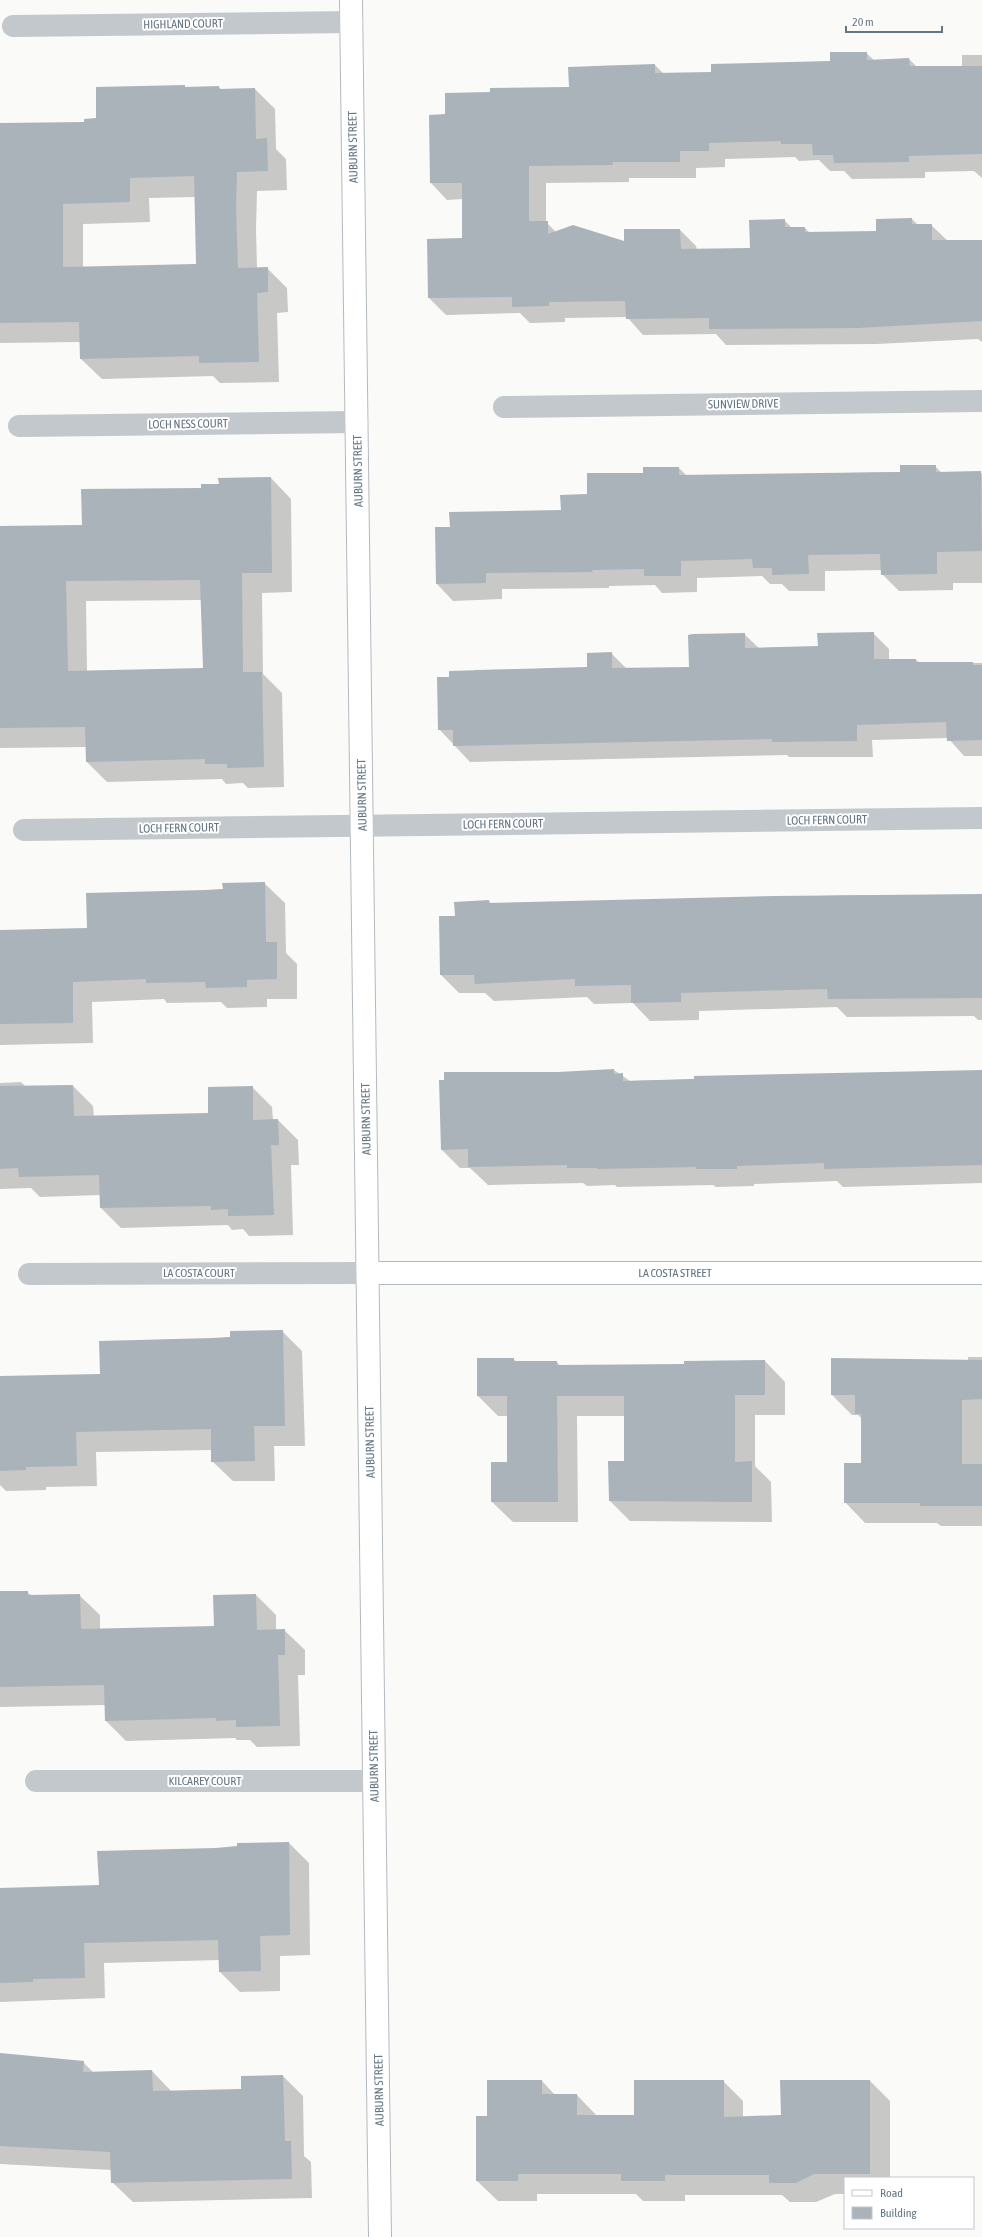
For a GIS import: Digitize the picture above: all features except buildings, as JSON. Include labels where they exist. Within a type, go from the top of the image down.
[{"type":"main road","name":"AUBURN STREET","points":[[351,0],[380,2237]]},
{"type":"main road","name":"LA COSTA STREET","points":[[368,1273],[982,1273]]},
{"type":"street","name":"HIGHLAND COURT","points":[[13,26],[352,22]]},
{"type":"street","name":"SUNVIEW DRIVE","points":[[504,407],[982,401]]},
{"type":"street","name":"LOCH NESS COURT","points":[[19,426],[357,422]]},
{"type":"street","name":"LOCH FERN COURT","points":[[24,830],[982,818]]},
{"type":"street","name":"LA COSTA COURT","points":[[30,1274],[368,1273]]},
{"type":"street","name":"KILCAREY COURT","points":[[36,1781],[374,1781]]}]
